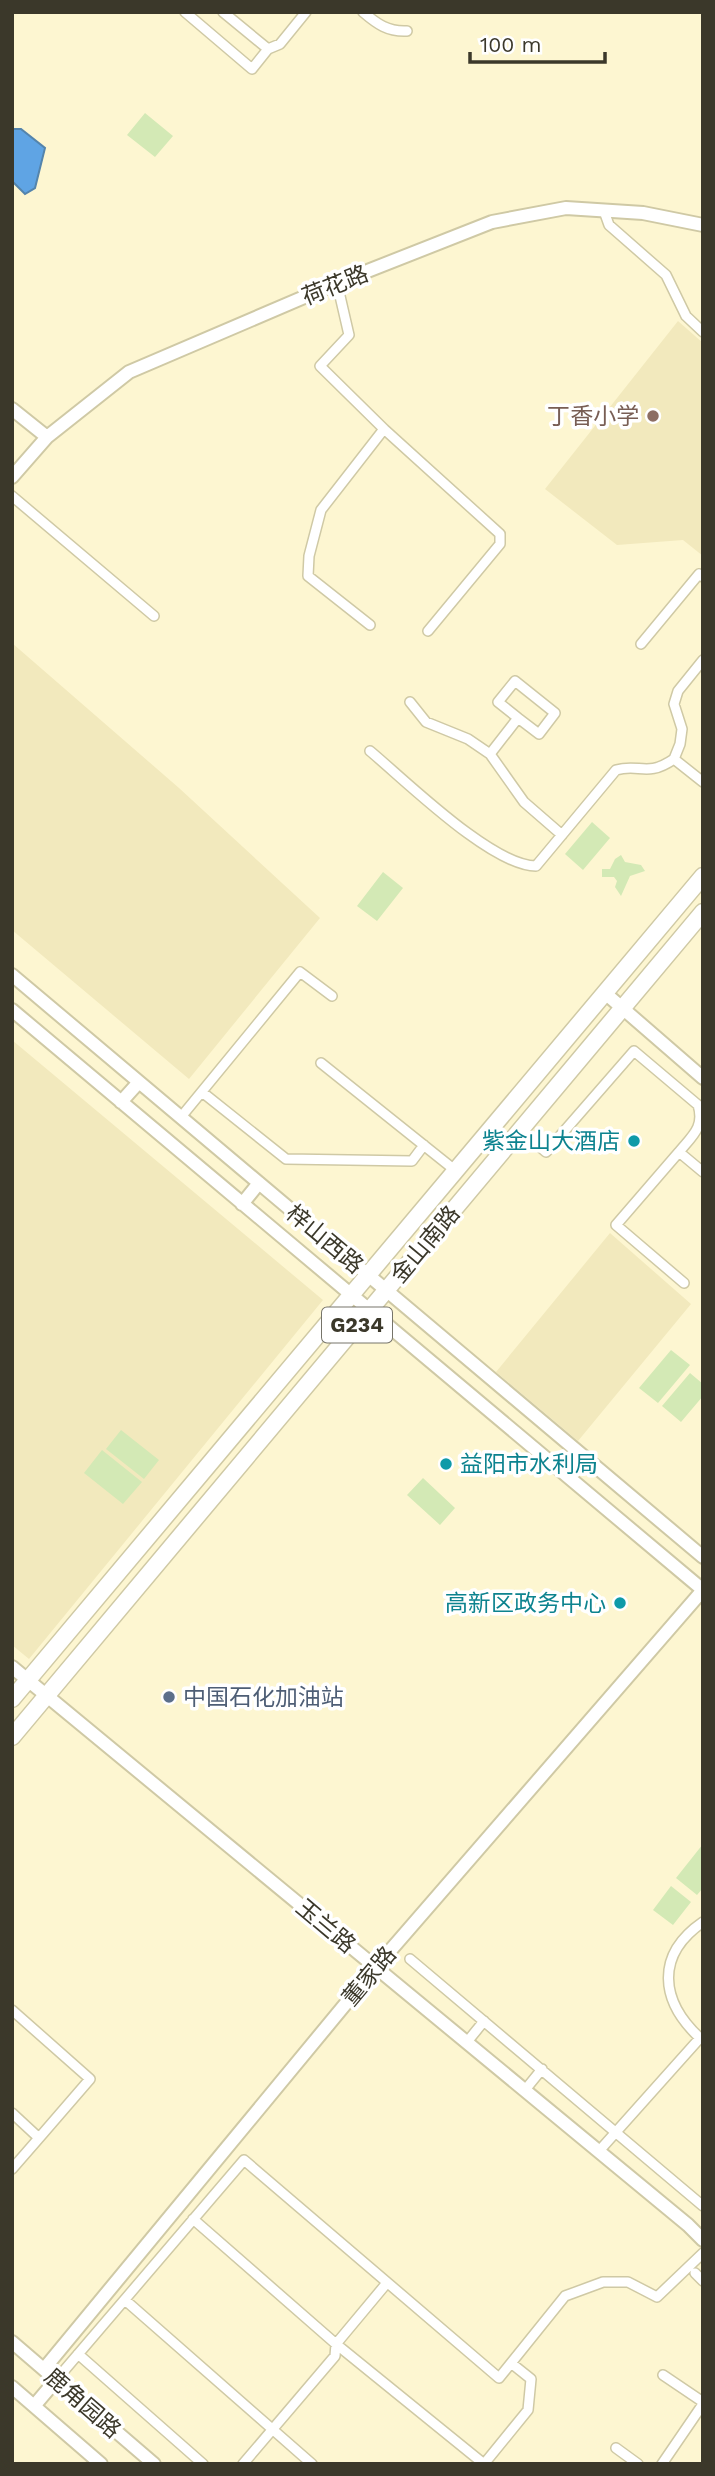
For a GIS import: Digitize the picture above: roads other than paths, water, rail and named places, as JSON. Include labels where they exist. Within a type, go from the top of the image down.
[{"type":"highway","name":"金山南路","points":[[12,1699],[703,876]]},
{"type":"highway","name":"金山南路","points":[[12,1737],[703,912]]},
{"type":"street","points":[[185,12],[252,69],[268,49],[280,44],[306,12]]},
{"type":"street","points":[[223,12],[268,49]]},
{"type":"street","points":[[363,12],[393,32],[407,31]]},
{"type":"street","name":"荷花路","points":[[12,477],[47,437],[129,372],[337,283],[492,222],[566,208],[643,213],[703,225]]},
{"type":"street","points":[[604,211],[609,225],[666,275],[686,316],[703,332]]},
{"type":"street","points":[[337,283],[349,335],[320,366],[384,429],[500,534],[500,544],[428,631]]},
{"type":"street","points":[[12,410],[47,437]]},
{"type":"street","points":[[370,625],[308,576],[309,556],[321,510],[384,429]]},
{"type":"street","points":[[12,496],[154,615]]},
{"type":"street","points":[[641,644],[699,573],[703,577]]},
{"type":"street","points":[[370,751],[486,846],[525,866],[536,866],[616,770],[625,767],[647,771],[661,768],[674,759],[682,729],[674,704],[677,691],[703,660]]},
{"type":"street","points":[[515,681],[555,713],[539,734],[518,718],[498,702],[515,681]]},
{"type":"street","points":[[410,702],[426,722],[468,739],[490,754],[533,811],[562,835]]},
{"type":"street","points":[[490,754],[518,718]]},
{"type":"street","points":[[674,759],[703,782]]},
{"type":"street","points":[[181,1117],[300,972],[332,996]]},
{"type":"street","name":"梓山西路","points":[[12,975],[703,1557]]},
{"type":"street","points":[[605,993],[703,1078]]},
{"type":"street","name":"梓山西路","points":[[12,1010],[703,1590]]},
{"type":"street","points":[[520,1130],[546,1152],[634,1051],[698,1105],[702,1118],[700,1127],[616,1225],[684,1283]]},
{"type":"street","points":[[321,1063],[456,1171]]},
{"type":"street","points":[[121,1102],[139,1082]]},
{"type":"street","points":[[202,1092],[286,1159],[412,1161],[424,1145]]},
{"type":"street","points":[[679,1152],[703,1172]]},
{"type":"street","points":[[242,1204],[259,1183]]},
{"type":"street","name":"董家路","points":[[44,2369],[376,1967],[703,1590]]},
{"type":"street","name":"玉兰路","points":[[12,1667],[599,2151],[703,2240]]},
{"type":"street","points":[[599,2151],[701,2038],[684,2024],[673,2005],[668,1986],[669,1967],[676,1950],[703,1922]]},
{"type":"street","points":[[410,1959],[703,2206]]},
{"type":"street","points":[[12,2010],[90,2079],[12,2169]]},
{"type":"street","points":[[467,2042],[485,2021]]},
{"type":"street","points":[[525,2090],[542,2069]]},
{"type":"street","points":[[12,2113],[39,2138]]},
{"type":"street","points":[[34,2406],[244,2160],[499,2378],[565,2296],[603,2282],[628,2282],[657,2297],[703,2253]]},
{"type":"street","points":[[193,2219],[336,2344],[484,2464],[528,2410],[531,2379],[511,2363]]},
{"type":"street","points":[[695,2273],[703,2281]]},
{"type":"street","points":[[243,2464],[335,2356],[336,2344],[386,2284]]},
{"type":"street","points":[[124,2300],[312,2464]]},
{"type":"street","name":"鹿角园路","points":[[12,2342],[154,2464]]},
{"type":"street","points":[[78,2354],[203,2464]]},
{"type":"street","points":[[662,2464],[703,2403],[663,2375]]},
{"type":"street","name":"鹿角园路","points":[[12,2387],[101,2464]]},
{"type":"street","points":[[616,2448],[638,2464]]},
{"type":"water","points":[[12,129],[21,129],[45,148],[35,188],[25,194],[12,181]]},
{"type":"place","name":"丁香小学","points":[[653,416]]},
{"type":"place","name":"紫金山大酒店","points":[[634,1141]]},
{"type":"place","name":"益阳市水利局","points":[[446,1464]]},
{"type":"place","name":"高新区政务中心","points":[[620,1603]]},
{"type":"place","name":"中国石化加油站","points":[[169,1697]]}]
